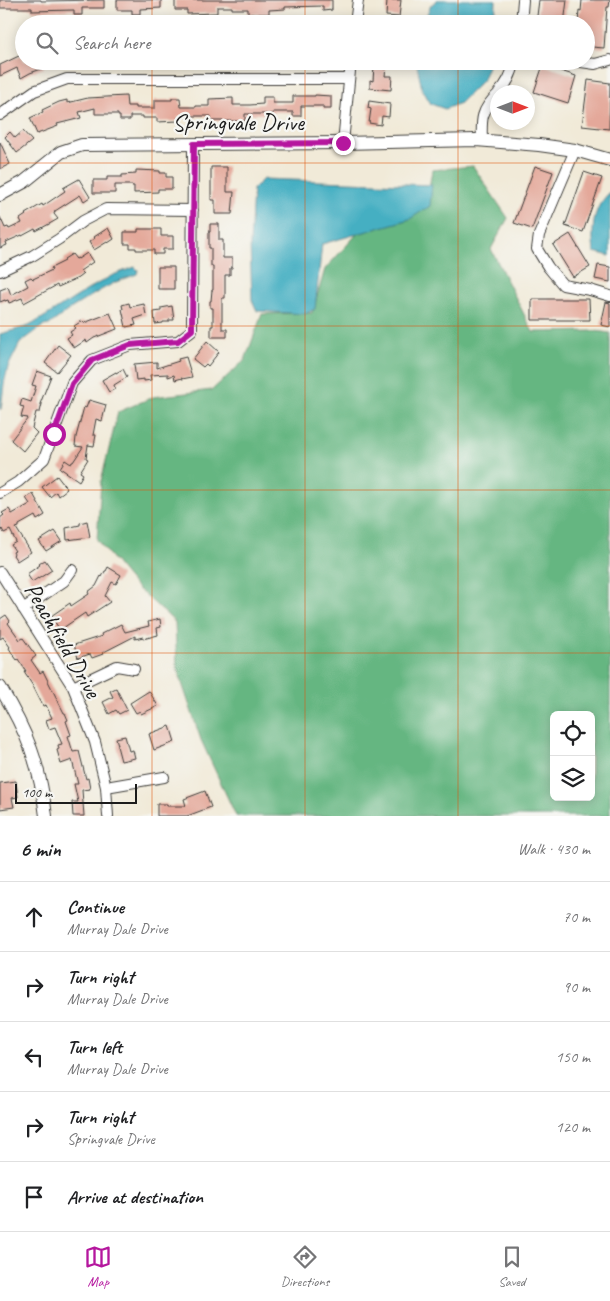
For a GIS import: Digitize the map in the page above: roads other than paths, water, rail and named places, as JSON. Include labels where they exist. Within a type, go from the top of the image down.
[{"type":"street","points":[[356,15],[358,0]]},
{"type":"street","points":[[522,15],[523,0]]},
{"type":"street","points":[[595,64],[610,60]]},
{"type":"street","points":[[343,143],[350,70]]},
{"type":"street","points":[[506,85],[513,70]]},
{"type":"street","points":[[0,115],[34,91],[67,79],[349,79]]},
{"type":"street","points":[[482,141],[481,120],[490,101]]},
{"type":"street","name":"Springvale Drive","points":[[0,195],[24,182],[62,152],[82,145],[92,144],[482,141],[539,145],[575,150],[610,160]]},
{"type":"street","points":[[0,493],[18,482],[44,460],[72,384],[92,360],[130,345],[178,341],[192,330],[194,144]]},
{"type":"street","points":[[575,150],[539,235],[537,249],[562,285],[610,296]]},
{"type":"street","points":[[0,271],[32,256],[60,239],[83,221],[106,209],[192,210]]},
{"type":"street","points":[[23,609],[64,581],[72,570]]},
{"type":"street","name":"Peachfield Drive","points":[[0,572],[73,687],[95,742],[106,787],[108,816]]},
{"type":"street","points":[[73,687],[117,666],[134,669]]},
{"type":"street","points":[[0,687],[30,742],[40,777],[46,816]]},
{"type":"street","points":[[106,787],[164,776]]},
{"type":"water","points":[[437,0],[496,0],[495,15],[427,15],[431,5]]},
{"type":"water","points":[[418,70],[486,70],[482,81],[460,103],[445,109],[431,104],[422,89]]},
{"type":"water","points":[[263,179],[432,185],[430,206],[410,219],[322,244],[315,309],[305,314],[257,311],[252,300],[250,245],[253,189]]},
{"type":"water","points":[[610,192],[610,256],[594,252],[593,234],[597,209]]},
{"type":"water","points":[[135,267],[138,270],[137,274],[101,290],[70,309],[49,325],[43,326],[20,343],[8,367],[0,410],[0,334],[29,326],[113,275]]}]
